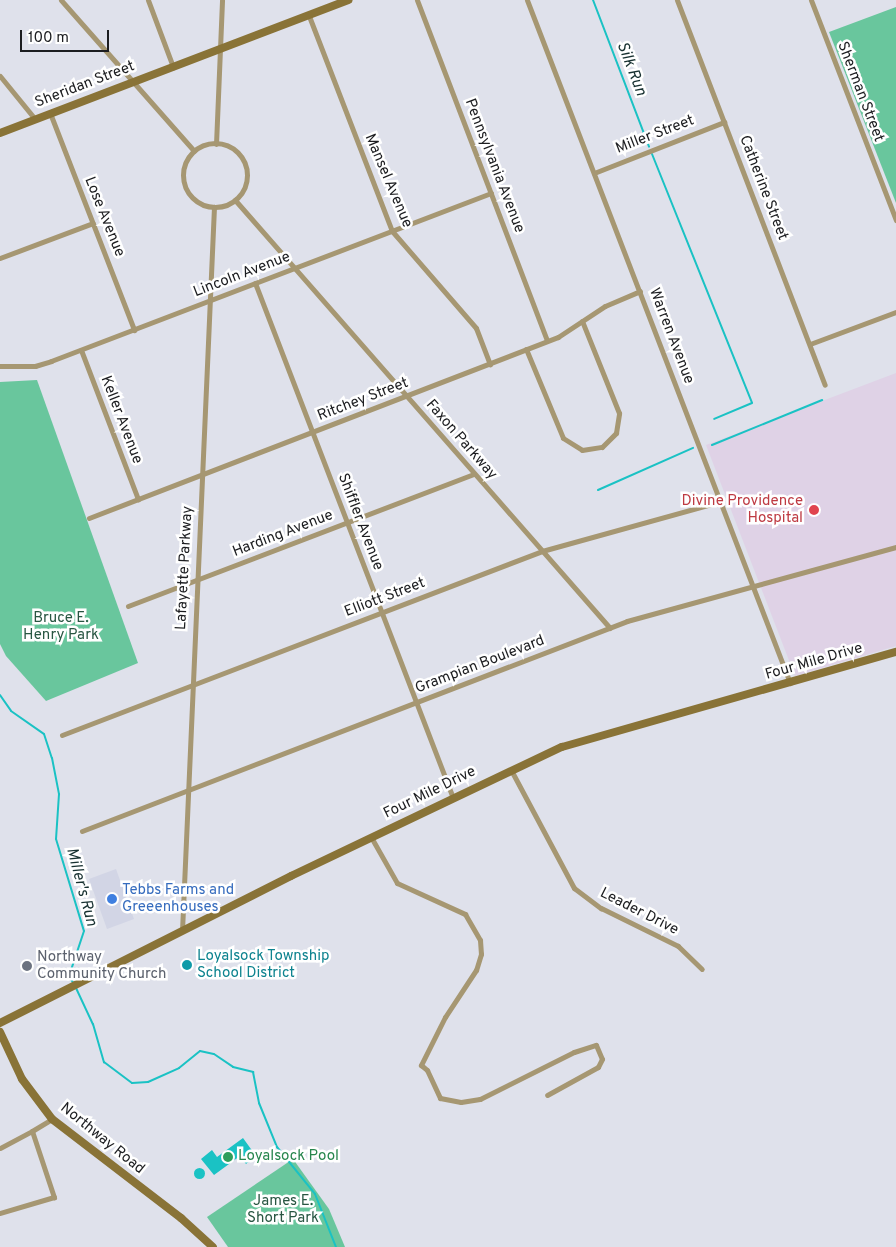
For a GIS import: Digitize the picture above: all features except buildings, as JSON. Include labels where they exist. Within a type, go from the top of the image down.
[{"type":"street","points":[[61,0],[194,150]]},
{"type":"street","points":[[148,0],[172,67]]},
{"type":"street","points":[[216,144],[222,0]]},
{"type":"street","name":"Sheridan Street","points":[[0,133],[349,0]]},
{"type":"street","name":"Pennsylvania Avenue","points":[[416,0],[548,340]]},
{"type":"street","name":"Warren Avenue","points":[[527,0],[722,501],[790,683]]},
{"type":"street","name":"Catherine Street","points":[[677,0],[825,385]]},
{"type":"street","name":"Sherman Street","points":[[811,0],[896,220]]},
{"type":"street","name":"Mansel Avenue","points":[[309,16],[392,230],[476,328],[490,364]]},
{"type":"street","points":[[0,76],[35,119]]},
{"type":"street","name":"Lose Avenue","points":[[50,114],[134,330]]},
{"type":"street","name":"Miller Street","points":[[594,173],[724,122]]},
{"type":"street","points":[[216,144],[235,151],[246,168],[246,183],[235,200],[214,207],[197,202],[184,186],[184,168],[194,150],[216,144]]},
{"type":"street","name":"Lincoln Avenue","points":[[0,366],[35,366],[81,350],[392,230],[491,194]]},
{"type":"street","name":"Faxon Parkway","points":[[235,200],[610,628]]},
{"type":"street","name":"Lafayette Parkway","points":[[182,931],[214,207]]},
{"type":"street","points":[[0,258],[93,223]]},
{"type":"street","name":"Shiffler Avenue","points":[[255,283],[453,798]]},
{"type":"street","name":"Ritchey Street","points":[[89,518],[490,364],[548,340],[605,306],[640,291]]},
{"type":"street","points":[[810,344],[896,312]]},
{"type":"street","points":[[526,349],[563,438],[582,450],[602,447],[616,433],[619,414],[582,321]]},
{"type":"street","name":"Keller Avenue","points":[[81,350],[138,499]]},
{"type":"street","name":"Harding Avenue","points":[[128,606],[474,474]]},
{"type":"street","name":"Elliott Street","points":[[62,734],[542,551],[722,501]]},
{"type":"street","name":"Grampian Boulevard","points":[[82,830],[610,628],[896,547]]},
{"type":"street","name":"Four Mile Drive","points":[[0,1023],[371,837],[511,770],[582,739],[790,683],[896,652]]},
{"type":"street","name":"Leader Drive","points":[[511,770],[574,888],[595,905],[678,946],[702,969]]},
{"type":"street","points":[[371,837],[397,883],[465,914],[480,940],[481,954],[476,970],[445,1017],[420,1065],[427,1070],[440,1098],[461,1102],[480,1099],[574,1052],[596,1045],[602,1059],[598,1068],[547,1095]]},
{"type":"street","name":"Northway Road","points":[[0,1032],[22,1079],[52,1118],[181,1218],[213,1247]]},
{"type":"street","points":[[0,1148],[52,1118]]},
{"type":"street","points":[[0,1213],[54,1197],[32,1131]]},
{"type":"shaded area","name":"Divine Providence Hospital","points":[[896,373],[896,646],[795,676],[706,445]]},
{"type":"shaded area","name":"Tebbs Farms and Greeenhouses","points":[[116,869],[134,919],[107,929],[89,879]]},
{"type":"green space","points":[[896,7],[896,203],[829,32]]},
{"type":"green space","name":"Bruce E. Henry Park","points":[[37,380],[138,663],[46,701],[6,656],[0,644],[0,382]]},
{"type":"green space","name":"James E. Short Park","points":[[293,1159],[329,1209],[345,1247],[228,1247],[207,1217]]},
{"type":"water","name":"Loyalsock Pool","points":[[243,1138],[256,1156],[246,1164],[240,1156],[214,1175],[201,1159],[212,1150],[217,1157]]},
{"type":"water","points":[[199,1167],[205,1173],[199,1179],[193,1173]]},
{"type":"waterway","name":"Silk Run","points":[[593,0],[649,147]]},
{"type":"waterway","points":[[652,154],[752,403],[714,419]]},
{"type":"waterway","points":[[712,445],[822,400]]},
{"type":"waterway","points":[[598,490],[693,448]]},
{"type":"waterway","name":"Miller's Run","points":[[0,695],[11,711],[44,734],[52,758],[59,794],[56,839],[84,931],[69,976],[74,984]]},
{"type":"waterway","name":"Miller's Run","points":[[76,988],[93,1024],[104,1062],[132,1083],[148,1082],[179,1068],[200,1051],[214,1054],[233,1067],[253,1072],[259,1103],[277,1147],[315,1194],[336,1247]]},
{"type":"place","name":"Divine Providence Hospital","points":[[814,510]]},
{"type":"place","name":"Tebbs Farms and Greeenhouses","points":[[112,899]]},
{"type":"place","name":"Loyalsock Township School District","points":[[187,965]]},
{"type":"place","name":"Northway Community Church","points":[[27,966]]},
{"type":"place","name":"Loyalsock Pool","points":[[228,1157]]}]
